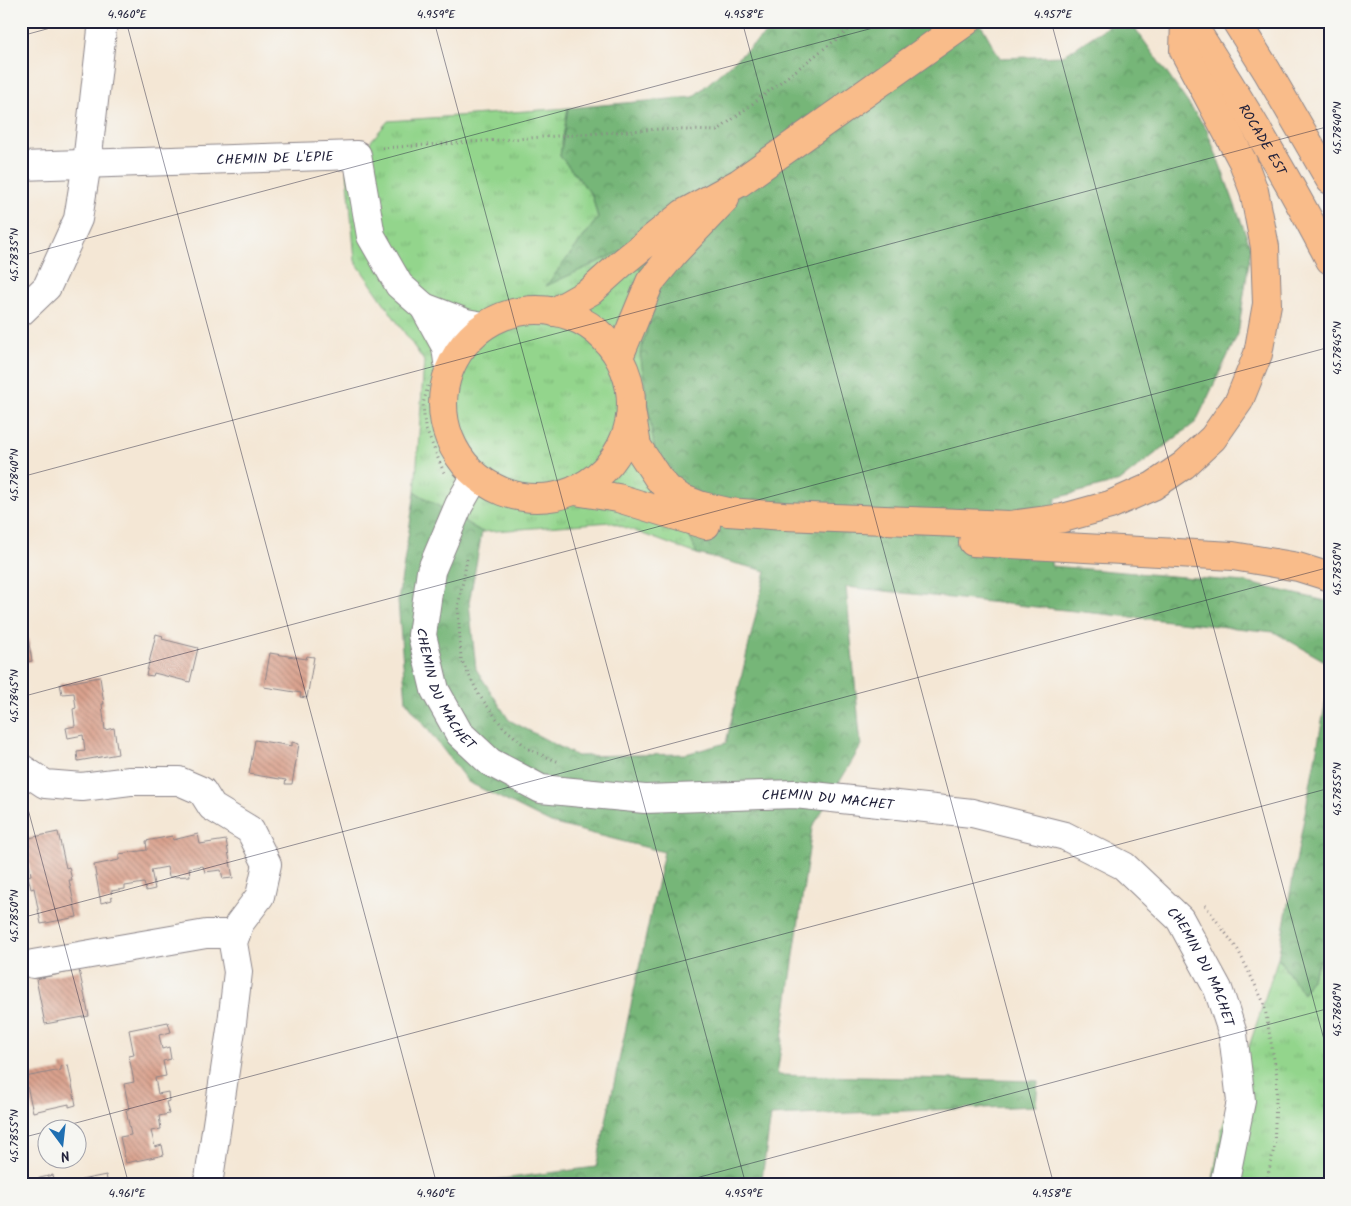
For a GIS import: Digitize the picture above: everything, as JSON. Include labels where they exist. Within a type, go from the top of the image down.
[{"type":"main road","points":[[554,312],[591,291],[684,213],[739,183],[967,21]]},
{"type":"main road","points":[[631,410],[626,436],[615,458],[597,477],[575,491],[549,498],[523,498],[497,491],[475,477],[456,454],[444,427],[439,375],[464,343],[483,326],[505,315],[530,310],[554,312],[580,320],[602,336],[619,357],[629,383],[637,446],[658,478],[669,490],[681,498],[702,506],[728,512],[1010,525],[1063,518],[1110,505],[1153,486],[1184,465],[1213,438],[1239,401],[1258,354],[1267,304],[1265,247],[1254,191],[1243,162],[1184,51],[1185,21]]},
{"type":"main road","name":"ROCADE EST","points":[[1190,21],[1243,105],[1309,219],[1330,260]]},
{"type":"main road","points":[[1236,21],[1330,180]]},
{"type":"main road","points":[[619,357],[650,282],[673,254],[739,183]]},
{"type":"main road","points":[[575,491],[618,498],[712,527],[773,532],[1233,556],[1298,567],[1330,578]]},
{"type":"street","points":[[21,312],[47,287],[78,219],[87,163],[103,21]]},
{"type":"street","points":[[357,155],[371,236],[399,285],[424,307],[466,324],[483,326]]},
{"type":"street","name":"CHEMIN DE L'EPIE","points":[[21,166],[357,155]]},
{"type":"street","points":[[424,307],[446,347],[439,375]]},
{"type":"street","name":"CHEMIN DU MACHET","points":[[475,477],[459,505],[431,571],[422,635],[436,690],[459,733],[490,762],[541,789],[645,799],[795,794],[972,813],[1065,836],[1124,866],[1180,919],[1218,989],[1233,1034],[1241,1101],[1224,1185]]},
{"type":"street","points":[[21,768],[45,784],[82,787],[130,781],[179,781],[202,791],[212,807],[250,830],[267,864],[260,896],[239,924],[234,943],[238,972],[208,1185]]},
{"type":"street","points":[[33,964],[206,934],[236,934]]},
{"type":"path","points":[[357,155],[380,148],[430,144],[660,129],[718,131],[860,21]]},
{"type":"path","points":[[439,375],[423,404],[425,427],[447,483],[441,497],[459,505]]},
{"type":"green space","points":[[780,21],[979,21],[1000,58],[1063,56],[1116,21],[1130,21],[1207,130],[1251,248],[1238,334],[1196,422],[1120,481],[1056,498],[1051,566],[1244,582],[1326,601],[1330,603],[1330,664],[1274,632],[846,587],[861,746],[812,828],[777,1075],[1038,1081],[1036,1106],[771,1116],[761,1185],[478,1185],[478,1182],[596,1167],[664,852],[551,823],[468,782],[406,701],[398,601],[415,492],[482,532],[469,603],[476,669],[509,720],[577,756],[686,754],[726,743],[766,571],[697,554],[655,453],[640,353],[658,292],[624,250],[546,286],[598,218],[592,195],[560,156],[568,108],[693,97]]},
{"type":"green space","points":[[568,108],[560,156],[592,195],[598,218],[547,285],[624,250],[658,293],[655,453],[697,554],[610,522],[482,532],[415,492],[424,361],[355,261],[347,169],[388,121]]},
{"type":"green space","points":[[1330,679],[1330,942],[1303,994],[1278,958]]},
{"type":"green space","points":[[1330,942],[1330,1185],[1212,1185],[1222,1129],[1278,958],[1303,994]]},
{"type":"building","points":[[25,621],[32,661],[23,663],[21,654],[21,622]]},
{"type":"building","points":[[156,634],[163,636],[162,639],[198,648],[190,682],[154,673],[153,676],[146,675]]},
{"type":"building","points":[[270,653],[306,659],[307,656],[314,657],[307,698],[300,697],[301,693],[264,687]]},
{"type":"building","points":[[100,677],[105,730],[114,728],[118,754],[78,761],[77,752],[85,751],[83,735],[68,738],[66,728],[75,726],[73,709],[76,708],[74,693],[62,694],[60,684]]},
{"type":"building","points":[[255,740],[292,746],[292,742],[299,744],[292,784],[285,784],[286,780],[249,774]]},
{"type":"building","points":[[58,832],[66,868],[69,867],[72,880],[69,880],[77,917],[41,924],[34,888],[31,889],[28,876],[31,875],[24,839]]},
{"type":"building","points":[[198,834],[200,844],[226,840],[233,878],[223,879],[221,870],[205,872],[203,866],[189,868],[190,876],[169,877],[167,867],[151,870],[155,889],[146,891],[144,883],[125,886],[125,889],[111,891],[112,900],[101,903],[94,865],[119,860],[119,854],[147,850],[146,841],[172,836],[173,840]]},
{"type":"building","points":[[79,970],[89,1016],[45,1024],[36,979]]},
{"type":"building","points":[[168,1022],[171,1032],[159,1035],[162,1049],[169,1047],[171,1059],[163,1061],[166,1076],[155,1078],[158,1094],[168,1092],[169,1101],[166,1102],[169,1114],[159,1116],[161,1129],[151,1131],[155,1147],[162,1145],[164,1155],[126,1163],[120,1137],[131,1135],[126,1110],[129,1109],[124,1084],[134,1082],[129,1056],[134,1055],[129,1030]]},
{"type":"building","points":[[68,1065],[76,1105],[69,1107],[69,1104],[33,1112],[25,1077],[61,1070],[61,1066]]},
{"type":"building","points":[[53,1175],[55,1185],[28,1185],[27,1181]]},
{"type":"building","points":[[106,1175],[108,1185],[79,1185],[82,1183],[81,1180]]}]
